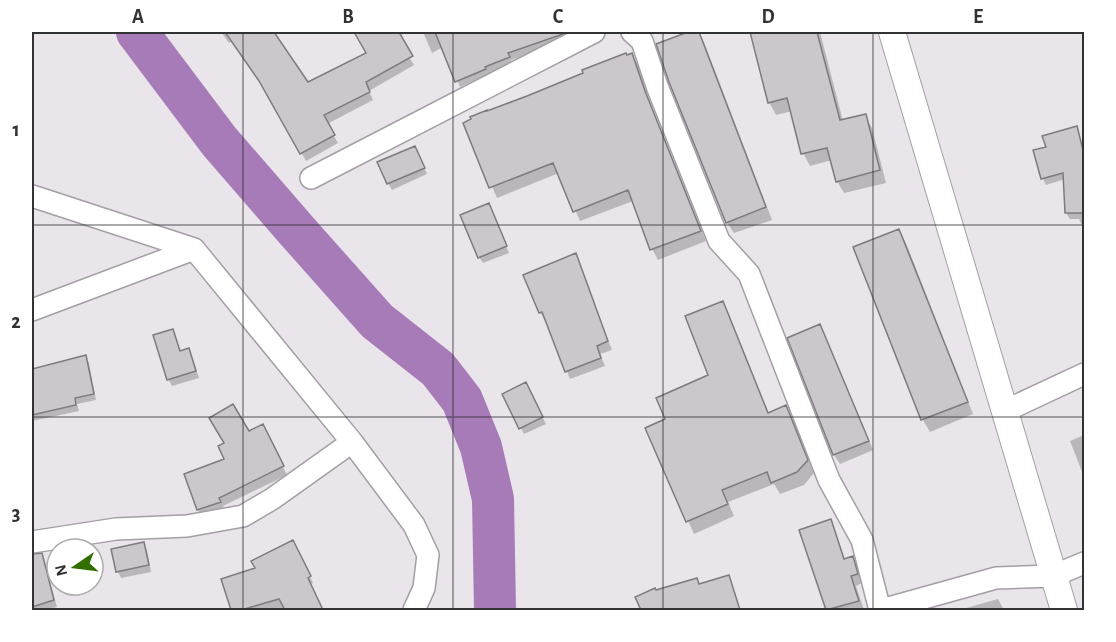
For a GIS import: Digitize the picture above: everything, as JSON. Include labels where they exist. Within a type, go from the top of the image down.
[{"type":"street","points":[[311,178],[594,32]]},
{"type":"street","points":[[632,32],[642,41],[657,86],[719,241],[749,274],[829,480],[862,540],[880,610],[996,578],[1053,576],[1084,563]]},
{"type":"street","points":[[892,32],[1064,610]]},
{"type":"street","points":[[32,196],[194,249],[352,442],[414,525],[428,555],[424,588],[414,610]]},
{"type":"street","points":[[32,310],[194,249]]},
{"type":"street","points":[[1005,411],[1084,374]]},
{"type":"street","points":[[32,542],[116,529],[187,526],[243,516],[272,499],[352,442]]},
{"type":"building","points":[[225,32],[274,32],[308,82],[366,53],[354,32],[399,32],[413,56],[366,82],[370,92],[324,115],[335,135],[300,154],[259,81]]},
{"type":"building","points":[[435,32],[563,32],[563,34],[508,53],[510,57],[455,82]]},
{"type":"building","points":[[688,32],[699,32],[766,207],[726,223],[656,44]]},
{"type":"building","points":[[750,32],[817,32],[840,120],[866,114],[880,170],[836,182],[827,148],[801,154],[787,98],[768,103]]},
{"type":"building","points":[[626,53],[627,55],[632,53],[701,231],[650,250],[628,190],[573,212],[553,163],[489,188],[463,123],[471,119],[470,117],[527,96],[583,73],[582,70]]},
{"type":"building","points":[[1077,126],[1084,154],[1084,213],[1065,213],[1063,173],[1041,179],[1033,150],[1046,147],[1042,136]]},
{"type":"building","points":[[415,146],[425,168],[387,184],[377,162]]},
{"type":"building","points":[[489,203],[507,246],[478,258],[460,215]]},
{"type":"building","points":[[899,229],[968,402],[921,420],[853,247]]},
{"type":"building","points":[[576,253],[608,341],[597,346],[601,358],[565,372],[542,312],[539,313],[523,275]]},
{"type":"building","points":[[723,301],[768,413],[786,405],[808,460],[797,472],[771,483],[767,472],[722,490],[728,504],[686,522],[645,428],[665,419],[656,398],[708,375],[685,316]]},
{"type":"building","points":[[820,324],[869,441],[833,455],[787,338]]},
{"type":"building","points":[[173,329],[180,351],[189,348],[196,371],[167,380],[153,335]]},
{"type":"building","points":[[86,355],[94,394],[75,398],[76,405],[32,415],[32,369]]},
{"type":"building","points":[[526,382],[543,417],[519,429],[502,394]]},
{"type":"building","points":[[233,404],[249,431],[263,424],[284,466],[219,498],[221,502],[197,510],[184,474],[224,459],[218,446],[224,443],[209,418]]},
{"type":"building","points":[[831,519],[844,559],[853,556],[858,574],[851,576],[859,601],[826,610],[799,530]]},
{"type":"building","points":[[293,540],[311,576],[308,578],[323,610],[285,610],[279,599],[241,610],[231,610],[221,579],[255,568],[251,561]]},
{"type":"building","points":[[144,542],[149,565],[116,572],[111,549]]},
{"type":"building","points":[[42,553],[45,565],[45,597],[53,597],[54,600],[32,607],[32,554]]},
{"type":"building","points":[[729,575],[740,610],[641,610],[635,597],[655,588],[656,590],[697,578],[699,584]]},
{"type":"waterway","points":[[137,32],[219,141],[297,231],[377,321],[438,369],[462,400],[481,447],[493,499],[495,610]]}]
